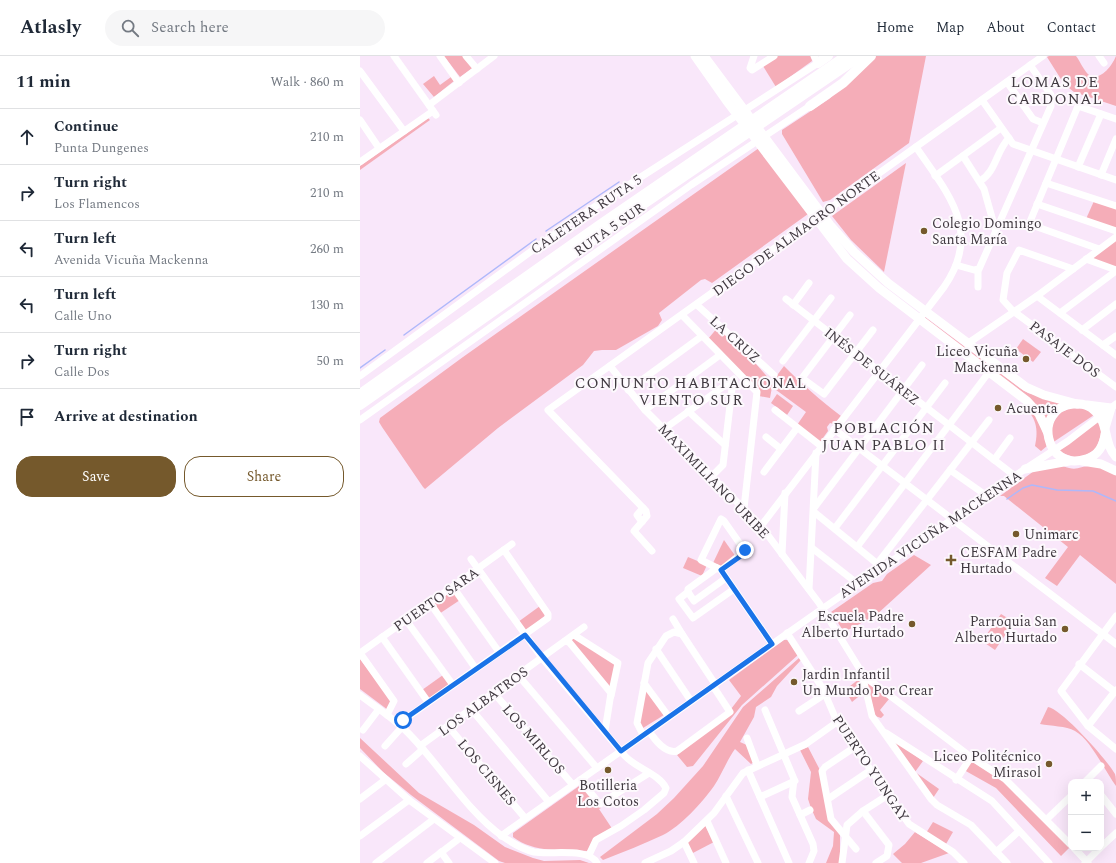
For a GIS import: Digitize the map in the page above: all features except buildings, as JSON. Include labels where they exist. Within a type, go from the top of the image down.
[{"type":"highway","points":[[816,59],[828,56]]},
{"type":"highway","name":"RUTA 5 SUR","points":[[360,394],[601,224],[846,56]]},
{"type":"highway","name":"RUTA 5 SUR","points":[[360,405],[636,209],[860,56]]},
{"type":"highway","points":[[810,106],[843,84],[871,56]]},
{"type":"main road","points":[[695,56],[729,97],[819,216],[865,263],[922,315],[989,372],[1031,404],[1039,414],[1047,431],[1048,440],[1053,449],[1061,457],[1076,461],[1101,464],[1116,471]]},
{"type":"main road","points":[[704,56],[729,97]]},
{"type":"main road","points":[[922,315],[967,344],[1029,388],[1048,396],[1092,408],[1100,416],[1108,445],[1116,457]]},
{"type":"main road","points":[[1025,469],[1089,459],[1099,450],[1114,406],[1069,404],[1058,410],[1050,419],[1047,431]]},
{"type":"street","points":[[394,56],[432,110]]},
{"type":"street","points":[[440,56],[460,82]]},
{"type":"street","points":[[466,56],[477,70]]},
{"type":"street","points":[[360,162],[432,110],[460,82],[494,56]]},
{"type":"street","points":[[754,56],[751,69],[754,70],[774,56]]},
{"type":"street","name":"DIEGO DE ALMAGRO NORTE","points":[[652,551],[634,533],[647,515],[643,508],[548,410],[697,305],[1043,56]]},
{"type":"street","name":"CALETERA RUTA 5","points":[[360,376],[574,220],[816,59]]},
{"type":"street","points":[[978,287],[978,270],[1051,106],[1051,97],[1030,65]]},
{"type":"street","points":[[360,71],[404,131]]},
{"type":"street","points":[[1007,82],[1034,119],[1044,123]]},
{"type":"street","points":[[982,100],[1008,138],[1014,144],[1116,180]]},
{"type":"street","points":[[360,420],[691,185],[810,106]]},
{"type":"street","points":[[1099,249],[1029,224],[1078,106],[1116,119]]},
{"type":"street","points":[[1078,167],[1101,114]]},
{"type":"street","points":[[360,120],[379,148]]},
{"type":"street","points":[[935,176],[1001,128]]},
{"type":"street","points":[[980,181],[990,172],[1001,146],[1008,138]]},
{"type":"street","points":[[1101,175],[1116,139]]},
{"type":"street","points":[[760,526],[948,281],[956,265],[961,245],[959,219],[952,200],[916,147]]},
{"type":"street","points":[[963,156],[980,181],[987,198],[996,232]]},
{"type":"street","points":[[1046,183],[1116,206]]},
{"type":"street","points":[[1037,204],[1116,231]]},
{"type":"street","points":[[967,344],[1037,296],[1116,237]]},
{"type":"street","name":"PASAJE DOS","points":[[1073,269],[1019,250],[1007,273],[1002,299],[1014,311],[1116,387]]},
{"type":"street","points":[[1086,259],[1116,270]]},
{"type":"street","points":[[956,265],[978,270]]},
{"type":"street","points":[[1060,313],[1116,270]]},
{"type":"street","points":[[793,304],[809,283]]},
{"type":"street","points":[[1037,296],[1116,355]]},
{"type":"street","points":[[783,361],[831,298]]},
{"type":"street","name":"INÉS DE SUÁREZ","points":[[786,299],[1015,476]]},
{"type":"street","points":[[1082,330],[1116,304]]},
{"type":"street","name":"LA CRUZ","points":[[697,305],[774,375]]},
{"type":"street","points":[[682,315],[756,390],[757,394],[744,508]]},
{"type":"street","points":[[850,315],[802,378],[824,394],[873,330]]},
{"type":"street","points":[[628,390],[702,336]]},
{"type":"street","points":[[1103,345],[1116,336]]},
{"type":"street","points":[[645,410],[720,355]]},
{"type":"street","points":[[814,510],[922,365]]},
{"type":"street","name":"MAXIMILIANO URIBE","points":[[610,366],[645,410],[744,508],[760,526],[823,608],[862,674],[971,757],[1005,779],[1068,839]]},
{"type":"street","points":[[857,547],[989,372]]},
{"type":"street","points":[[664,428],[740,374]]},
{"type":"street","points":[[712,476],[722,465],[733,380]]},
{"type":"street","points":[[835,528],[945,383]]},
{"type":"street","name":"AVENIDA VICUÑA MACKENNA","points":[[501,836],[858,584],[880,566],[987,496],[1114,406]]},
{"type":"street","points":[[775,410],[821,446]]},
{"type":"street","points":[[688,411],[725,445]]},
{"type":"street","points":[[814,510],[880,566],[927,500],[989,420]]},
{"type":"street","points":[[764,472],[797,428]]},
{"type":"street","points":[[834,429],[858,449],[1116,644]]},
{"type":"street","points":[[766,437],[781,449]]},
{"type":"street","points":[[994,460],[1010,438]]},
{"type":"street","points":[[809,589],[816,453]]},
{"type":"street","points":[[950,470],[987,496]]},
{"type":"street","points":[[782,554],[786,492]]},
{"type":"street","points":[[734,589],[693,618],[679,599],[688,592],[688,589],[719,569],[745,551],[724,521],[720,519],[701,560],[719,569],[734,589],[772,644]]},
{"type":"street","name":"PUERTO SARA","points":[[360,653],[512,544]]},
{"type":"street","points":[[812,548],[858,584]]},
{"type":"street","points":[[385,746],[400,726],[428,702],[525,635],[549,616],[504,550]]},
{"type":"street","points":[[471,558],[542,658],[633,764],[661,780],[666,788],[664,793],[644,810],[621,826],[596,840],[589,855]]},
{"type":"street","points":[[688,592],[694,601],[726,578]]},
{"type":"street","points":[[453,587],[499,652]]},
{"type":"street","points":[[430,603],[476,669]]},
{"type":"street","points":[[1116,616],[1061,688],[1061,693],[1088,726],[1116,749]]},
{"type":"street","points":[[673,619],[730,712],[677,751],[669,751],[658,744],[637,723],[648,663],[656,649],[669,634],[674,632],[682,634]]},
{"type":"street","points":[[406,620],[453,685]]},
{"type":"street","name":"LOS ALBATROS","points":[[406,764],[448,726],[584,627]]},
{"type":"street","name":"PUERTO YUNGAY","points":[[787,633],[825,694],[837,722],[911,827],[953,852],[963,863]]},
{"type":"street","points":[[574,635],[618,663],[605,731]]},
{"type":"street","points":[[382,637],[428,702]]},
{"type":"street","points":[[565,641],[569,642],[611,696]]},
{"type":"street","points":[[656,649],[692,701]]},
{"type":"street","points":[[360,653],[394,701],[387,715]]},
{"type":"street","points":[[1079,664],[1116,691],[1088,726]]},
{"type":"street","points":[[862,674],[872,716],[931,799],[937,805],[971,825],[1007,863]]},
{"type":"street","points":[[518,675],[597,768]]},
{"type":"street","points":[[644,683],[669,717]]},
{"type":"street","name":"LOS MIRLOS","points":[[494,693],[573,785]]},
{"type":"street","points":[[799,711],[825,694]]},
{"type":"street","points":[[360,695],[400,726],[422,748],[484,822],[501,836],[516,845],[534,852],[589,855],[597,863]]},
{"type":"street","points":[[363,730],[379,709]]},
{"type":"street","points":[[472,709],[549,802]]},
{"type":"street","points":[[765,710],[795,781],[792,796]]},
{"type":"street","points":[[645,863],[661,860],[684,842],[707,821],[740,777],[748,770],[806,744],[837,722]]},
{"type":"street","name":"LOS CISNES","points":[[448,726],[525,818]]},
{"type":"street","points":[[882,731],[956,780],[992,801],[1049,863]]},
{"type":"street","points":[[746,738],[757,765]]},
{"type":"street","points":[[855,747],[822,770],[831,820],[856,849]]},
{"type":"street","points":[[956,780],[971,757]]},
{"type":"street","points":[[362,760],[434,820],[494,863]]},
{"type":"street","points":[[1089,779],[1101,766]]},
{"type":"street","points":[[748,770],[789,863]]},
{"type":"street","points":[[828,799],[871,770]]},
{"type":"street","points":[[580,780],[600,804],[648,773]]},
{"type":"street","points":[[360,799],[385,780]]},
{"type":"street","points":[[760,797],[795,781]]},
{"type":"street","points":[[787,785],[814,847],[809,863]]},
{"type":"street","points":[[842,863],[844,836],[847,825],[863,811],[888,795]]},
{"type":"street","points":[[726,796],[758,863]]},
{"type":"street","points":[[1104,798],[1116,814]]},
{"type":"street","points":[[1047,819],[1068,799]]},
{"type":"street","points":[[360,836],[409,800]]},
{"type":"street","points":[[800,815],[810,810]]},
{"type":"street","points":[[863,811],[889,845],[887,856],[876,863]]},
{"type":"street","points":[[376,863],[434,820]]},
{"type":"street","points":[[707,821],[726,863]]},
{"type":"street","points":[[996,852],[1019,831]]},
{"type":"street","points":[[1104,845],[1116,833]]},
{"type":"street","points":[[427,863],[460,838]]},
{"type":"street","points":[[684,842],[694,863]]},
{"type":"street","points":[[1077,851],[1086,862],[1098,851]]},
{"type":"street","points":[[441,852],[449,863]]},
{"type":"shaded area","points":[[444,56],[465,56],[474,67],[460,77]]},
{"type":"shaded area","points":[[777,56],[811,56],[812,61],[776,87],[763,66]]},
{"type":"shaded area","points":[[875,56],[926,56],[909,143],[830,200],[823,202],[782,134],[782,130],[829,99]]},
{"type":"shaded area","points":[[1076,56],[1087,73],[1093,77],[1106,71],[1116,56],[1116,106],[1074,92],[1064,84],[1047,57]]},
{"type":"shaded area","points":[[434,76],[440,85],[451,77],[454,81],[434,97],[423,84]]},
{"type":"shaded area","points":[[428,118],[430,120],[360,170],[360,166]]},
{"type":"shaded area","points":[[759,148],[808,214],[712,283],[705,279],[701,280],[659,313],[662,320],[658,326],[616,350],[594,351],[583,365],[498,428],[425,489],[382,427],[379,422],[380,418],[463,357]]},
{"type":"shaded area","points":[[906,163],[884,272],[851,240],[832,216]]},
{"type":"shaded area","points":[[1094,201],[1116,208],[1116,230],[1086,219]]},
{"type":"shaded area","points":[[1116,240],[1116,268],[1092,258]]},
{"type":"shaded area","points":[[925,317],[1028,393],[1061,402],[1047,422],[925,319]]},
{"type":"shaded area","points":[[718,327],[748,355],[772,382],[784,366],[811,392],[841,416],[834,424],[830,423],[827,427],[828,431],[820,442],[797,425],[806,412],[772,387],[770,398],[759,396],[708,339]]},
{"type":"shaded area","points":[[1023,339],[1041,352],[1033,362],[1016,349]]},
{"type":"shaded area","points":[[777,394],[793,406],[787,415],[771,403]]},
{"type":"shaded area","points":[[1027,404],[1037,418],[1042,429],[1047,446],[1041,451],[1035,446],[1037,434],[1033,418],[1027,409],[1022,405]]},
{"type":"shaded area","points":[[1071,408],[1086,409],[1094,415],[1052,443],[1052,424],[1061,412]]},
{"type":"shaded area","points":[[1099,421],[1102,432],[1096,449],[1079,459],[1057,451]]},
{"type":"shaded area","points":[[1063,466],[1075,469],[1087,466],[1098,466],[1116,475],[1116,584],[1080,555],[1057,586],[1045,578],[1068,547],[1004,496],[1000,496],[1034,471]]},
{"type":"shaded area","points":[[724,540],[736,557],[721,566],[713,563]]},
{"type":"shaded area","points":[[914,555],[931,565],[875,616],[844,632],[831,612],[873,583],[882,581],[887,574]]},
{"type":"shaded area","points":[[688,557],[707,565],[702,576],[683,568]]},
{"type":"shaded area","points":[[450,591],[453,591],[460,600],[439,614],[434,603]]},
{"type":"shaded area","points":[[540,606],[546,615],[526,631],[518,622]]},
{"type":"shaded area","points":[[1001,614],[1014,622],[995,650],[982,641]]},
{"type":"shaded area","points":[[573,638],[615,663],[611,689],[570,639]]},
{"type":"shaded area","points":[[784,640],[788,640],[798,655],[742,705],[693,766],[687,767],[677,755],[731,709],[741,696],[729,680]]},
{"type":"shaded area","points":[[799,658],[801,660],[777,686],[771,697],[756,707],[754,717],[740,742],[749,746],[754,762],[751,764],[735,749],[709,793],[691,814],[677,826],[663,835],[603,860],[600,857],[657,814],[674,798],[703,766],[743,707]]},
{"type":"shaded area","points":[[360,659],[391,700],[388,710],[360,689]]},
{"type":"shaded area","points":[[443,675],[450,684],[429,698],[422,690]]},
{"type":"shaded area","points":[[859,679],[863,693],[852,702],[845,690]]},
{"type":"shaded area","points":[[867,683],[889,699],[880,710],[884,715],[881,718],[875,716]]},
{"type":"shaded area","points":[[645,687],[664,715],[643,728],[639,723]]},
{"type":"shaded area","points":[[1048,707],[1064,717],[1094,747],[1115,774],[1116,786],[1092,748],[1081,735],[1067,728],[1040,724]]},
{"type":"shaded area","points":[[360,738],[419,793],[474,825],[505,847],[544,861],[580,860],[589,863],[505,863],[499,861],[411,795],[383,772],[360,748]]},
{"type":"shaded area","points":[[893,740],[923,761],[915,772]]},
{"type":"shaded area","points":[[808,747],[821,772],[829,814],[840,833],[840,863],[826,863],[833,846],[834,832],[816,819],[808,799],[811,772],[800,750]]},
{"type":"shaded area","points":[[971,761],[1002,780],[1068,845],[1068,849],[1061,856],[996,788],[964,770]]},
{"type":"shaded area","points":[[915,772],[939,789],[933,798]]},
{"type":"shaded area","points":[[582,784],[601,808],[599,809],[613,830],[587,851],[549,850],[530,846],[513,837],[513,833]]},
{"type":"shaded area","points":[[933,822],[953,832],[946,844],[926,833]]},
{"type":"shaded area","points":[[705,825],[714,842],[691,854],[687,843]]},
{"type":"shaded area","points":[[915,832],[949,853],[921,863],[902,863],[893,854],[905,844]]},
{"type":"waterway","points":[[546,231],[619,182]]},
{"type":"waterway","points":[[404,335],[536,239]]},
{"type":"waterway","points":[[360,368],[385,350]]},
{"type":"waterway","points":[[1007,499],[1023,488],[1032,485],[1057,490],[1093,491],[1116,501]]},
{"type":"place","name":"Colegio Domingo Santa María","points":[[924,231]]},
{"type":"place","name":"Liceo Vicuña Mackenna","points":[[1026,359]]},
{"type":"place","name":"Acuenta","points":[[998,408]]},
{"type":"place","name":"Unimarc","points":[[1016,534]]},
{"type":"place","name":"CESFAM Padre Hurtado","points":[[951,560]]},
{"type":"place","name":"Escuela Padre Alberto Hurtado","points":[[912,624]]},
{"type":"place","name":"Parroquia San Alberto Hurtado","points":[[1065,629]]},
{"type":"place","name":"Jardin Infantil Un Mundo Por Crear","points":[[794,682]]},
{"type":"place","name":"Liceo Politécnico Mirasol","points":[[1049,764]]},
{"type":"place","name":"Botilleria Los Cotos","points":[[608,770]]},
{"type":"district","name":"LOMAS DE CARDONAL","points":[[1055,90]]},
{"type":"district","name":"CONJUNTO HABITACIONAL VIENTO SUR","points":[[691,392]]},
{"type":"district","name":"POBLACIÓN JUAN PABLO II","points":[[884,436]]},
{"type":"route","points":[[403,720],[525,635],[542,658],[621,751],[772,644],[721,570],[745,553],[745,550]]}]
